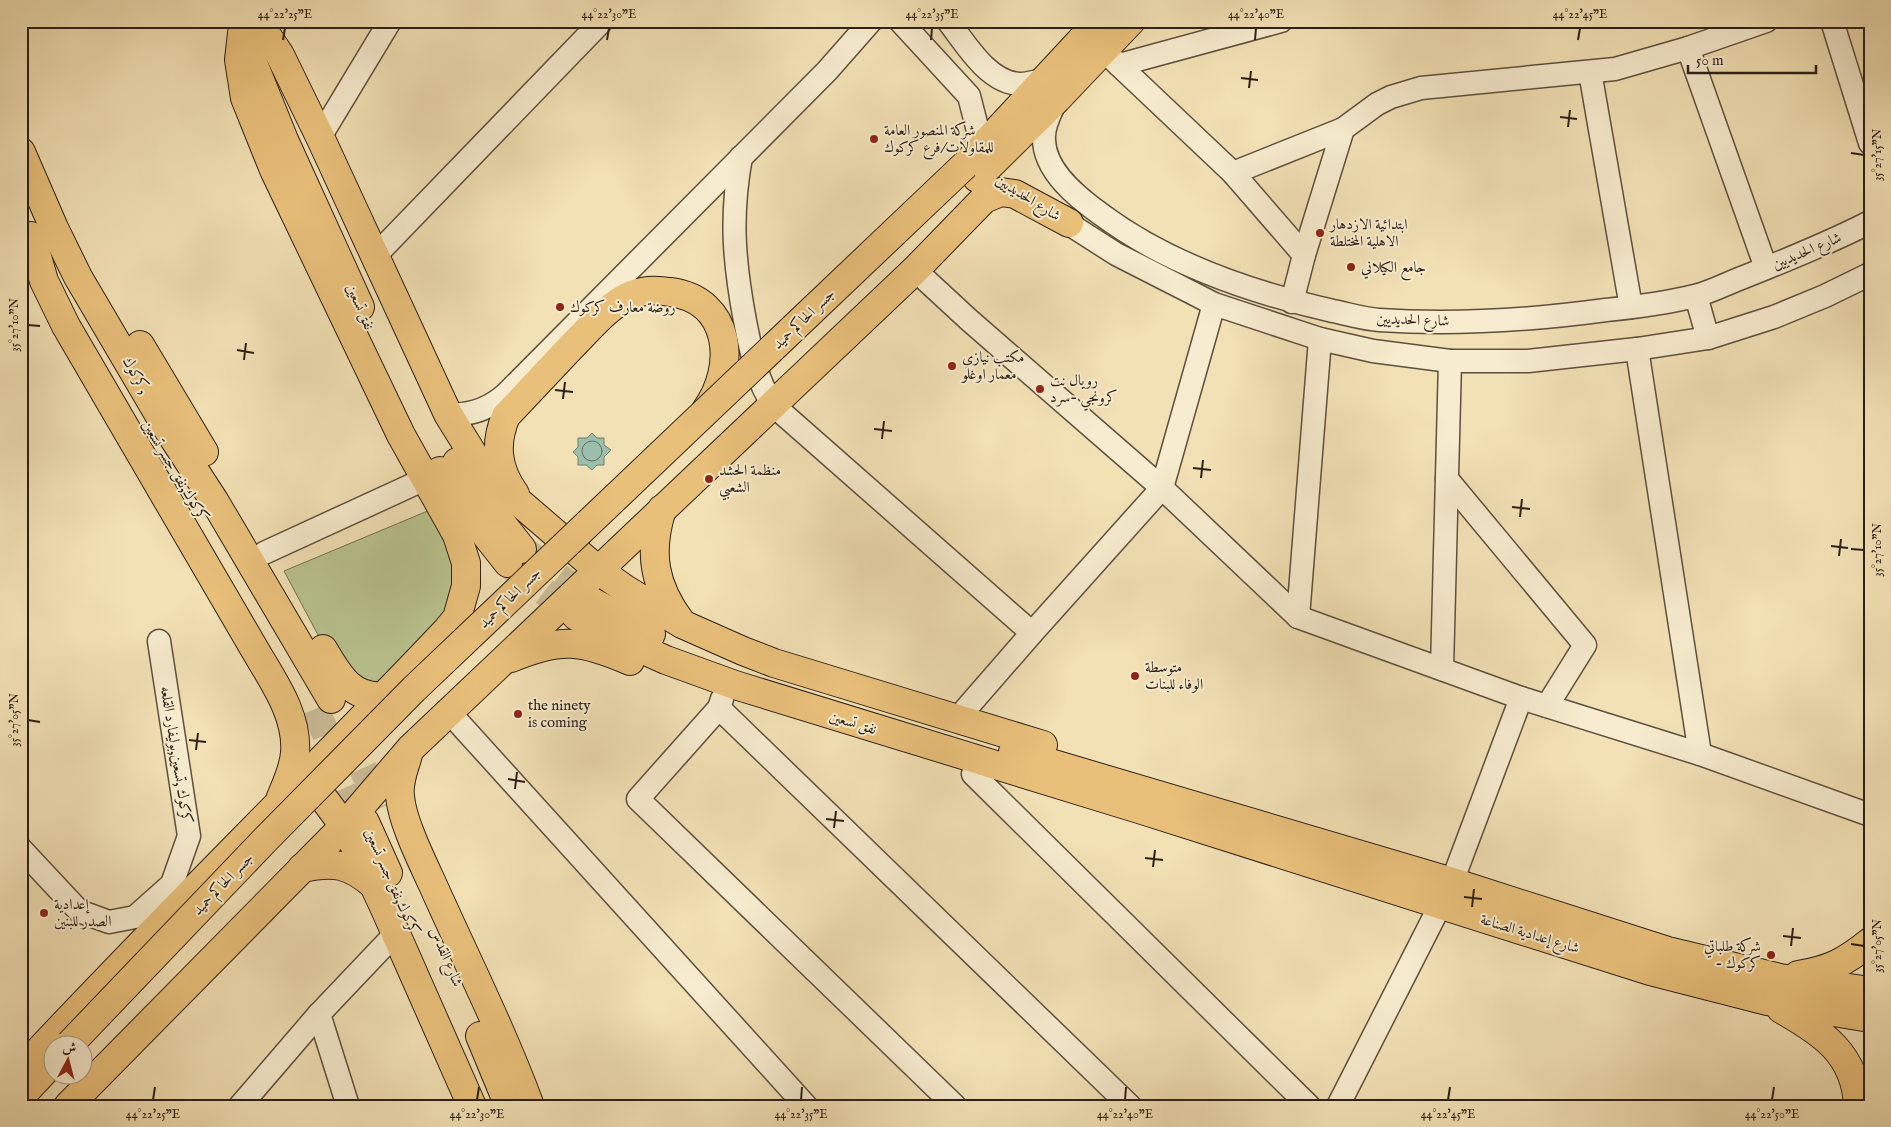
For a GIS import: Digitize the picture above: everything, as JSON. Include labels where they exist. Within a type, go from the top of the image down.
[{"type":"main road","points":[[976,167],[1050,90],[1099,21]]},
{"type":"main road","points":[[1050,90],[1111,57],[1131,21]]},
{"type":"main road","points":[[248,24],[280,55],[320,136],[448,414],[484,472],[526,510],[624,590],[682,624],[735,648],[774,662],[1065,752],[1114,774],[1138,798]]},
{"type":"main road","points":[[21,1070],[181,901],[279,803],[292,769],[300,765],[385,696],[457,618],[466,586],[466,563],[457,535],[401,435],[274,170],[245,98],[240,60],[248,24]]},
{"type":"main road","name":"نفق تسعين","points":[[248,24],[298,134],[384,312],[437,430],[515,556]]},
{"type":"main road","points":[[21,152],[32,231],[44,281],[66,326],[285,703],[293,728],[300,765],[363,819],[374,885],[472,1106]]},
{"type":"main road","name":"جسر الحاكم حميد","points":[[80,1034],[265,840],[414,689],[702,415],[976,167]]},
{"type":"main road","name":"جسر الحاكم حميد","points":[[92,1047],[278,853],[427,702],[976,167]]},
{"type":"main road","points":[[68,1106],[302,868],[363,819],[410,749],[915,270],[984,199],[1001,192],[1015,194],[1069,223]]},
{"type":"main road","points":[[32,231],[80,252],[102,280],[264,553],[342,680],[357,691],[376,697],[385,696]]},
{"type":"main road","name":"كركوك,","points":[[32,231],[78,277],[166,425],[215,502],[323,704]]},
{"type":"main road","points":[[526,510],[510,486],[501,465],[498,446],[500,431],[506,416],[603,314],[632,295],[656,290],[681,293],[703,306],[718,322],[724,338],[725,358],[721,383],[714,398],[702,415]]},
{"type":"main road","points":[[662,510],[654,539],[656,569],[665,598],[682,624]]},
{"type":"main road","name":"نفق تسعين","points":[[582,608],[732,667],[1138,798]]},
{"type":"main road","points":[[498,664],[536,648],[561,643],[585,644],[616,655],[720,703],[1047,795],[1138,798]]},
{"type":"main road","points":[[410,749],[400,781],[402,810],[421,858],[494,1020],[530,1106]]},
{"type":"main road","name":"شارع إعدادية الصناعة","points":[[1138,798],[1452,882],[1668,951],[1780,978],[1870,991]]},
{"type":"main road","name":"شارع إعدادية الصناعة","points":[[1138,798],[1441,906],[1650,971],[1767,1001],[1870,1018]]},
{"type":"main road","name":"كركوك,نفق جسر تسعين","points":[[363,819],[492,1106]]},
{"type":"main road","name":"شارع القدس","points":[[363,819],[509,1106]]},
{"type":"main road","points":[[302,868],[321,864],[341,865],[359,872],[374,885]]},
{"type":"main road","points":[[1780,978],[1821,972],[1839,964],[1870,942]]},
{"type":"main road","points":[[1767,1001],[1812,1027],[1832,1043],[1851,1075],[1858,1097],[1858,1106]]},
{"type":"main road","points":[[21,1096],[42,1074]]},
{"type":"main road","points":[[36,1106],[57,1084]]},
{"type":"street","points":[[320,136],[390,21]]},
{"type":"street","points":[[375,256],[602,21]]},
{"type":"street","points":[[448,414],[458,415],[479,411],[502,398],[834,64],[871,21]]},
{"type":"street","points":[[900,21],[969,96],[978,131],[976,167]]},
{"type":"street","points":[[948,21],[989,71],[1001,79],[1050,90]]},
{"type":"street","points":[[1111,57],[1281,21]]},
{"type":"street","points":[[1233,173],[1343,129],[1377,104],[1391,97],[1421,88],[1615,69],[1688,48],[1766,21]]},
{"type":"street","points":[[1832,21],[1868,129]]},
{"type":"street","points":[[1688,48],[1766,268]]},
{"type":"street","points":[[1111,57],[1233,173],[1304,255]]},
{"type":"street","points":[[1590,72],[1631,307]]},
{"type":"street","name":"شارع الحديديين","points":[[1050,90],[1044,139],[1047,155],[1064,183],[1078,198],[1125,232],[1179,260],[1241,286],[1292,302],[1377,320],[1542,319],[1696,296],[1832,242],[1870,222]]},
{"type":"street","points":[[1292,302],[1304,255],[1343,129]]},
{"type":"street","points":[[741,157],[734,221],[737,278],[755,369],[759,382],[773,405],[1032,633]]},
{"type":"street","name":"شارع الحديديين","points":[[976,167],[1069,223],[1116,254],[1214,304],[1320,339],[1373,351],[1450,361],[1528,361],[1637,349],[1708,338],[1774,317],[1825,296],[1870,274]]},
{"type":"street","points":[[915,270],[968,319],[1162,488],[1298,617],[1521,698],[1700,754],[1870,815]]},
{"type":"street","points":[[1696,296],[1708,338]]},
{"type":"street","points":[[958,718],[1162,488],[1214,304]]},
{"type":"street","points":[[1373,351],[1377,320]]},
{"type":"street","points":[[1298,617],[1320,339]]},
{"type":"street","points":[[1637,349],[1700,754]]},
{"type":"street","points":[[1442,668],[1450,361]]},
{"type":"street","points":[[1447,479],[1584,645],[1547,706]]},
{"type":"street","points":[[264,553],[425,480]]},
{"type":"street","name":"كركوك ,تسعين,بوليفارد القلعه","points":[[21,850],[79,910],[109,922],[135,916],[172,884],[189,836],[159,641]]},
{"type":"street","points":[[1338,1106],[1452,882],[1521,698]]},
{"type":"street","points":[[955,1106],[638,798],[720,703],[1130,1106]]},
{"type":"street","points":[[449,712],[806,1106]]},
{"type":"street","points":[[973,774],[1309,1106]]},
{"type":"street","points":[[240,1106],[319,1014],[396,933]]},
{"type":"street","points":[[319,1014],[348,1106]]},
{"type":"green space","points":[[430,510],[456,559],[456,600],[385,696],[342,680],[284,571]]},
{"type":"water","points":[[592,433],[597,438],[604,438],[604,445],[611,450],[604,457],[604,465],[597,465],[592,470],[586,465],[578,465],[578,457],[573,452],[578,447],[578,438],[587,438]]},
{"type":"tunnel","points":[[525,551],[589,600]]},
{"type":"tunnel","points":[[511,566],[576,616]]},
{"type":"tunnel","points":[[315,709],[365,822]]},
{"type":"tunnel","points":[[345,730],[381,808]]},
{"type":"place","name":"شركة المنصور العامة للمقاولات/فرع كركوك","points":[[874,139]]},
{"type":"place","name":"ابتدائية الازدهار الاهلية المختلطة","points":[[1320,233]]},
{"type":"place","name":"جامع الكيلاني","points":[[1351,267]]},
{"type":"place","name":"روضة معارف كركوك","points":[[560,307]]},
{"type":"place","name":"مكتب نيازي معمار اوغلو","points":[[952,366]]},
{"type":"place","name":"رويال نت كرونجي -سرد","points":[[1040,389]]},
{"type":"place","name":"منظمة الحشد الشعبي","points":[[709,479]]},
{"type":"place","name":"متوسطة الوفاء للبنات","points":[[1135,676]]},
{"type":"place","name":"the ninety is coming","points":[[518,714]]},
{"type":"place","name":"إعدادية الصدر للبنين","points":[[44,913]]},
{"type":"place","name":"شركة طلباتي - كركوك","points":[[1771,955]]}]
